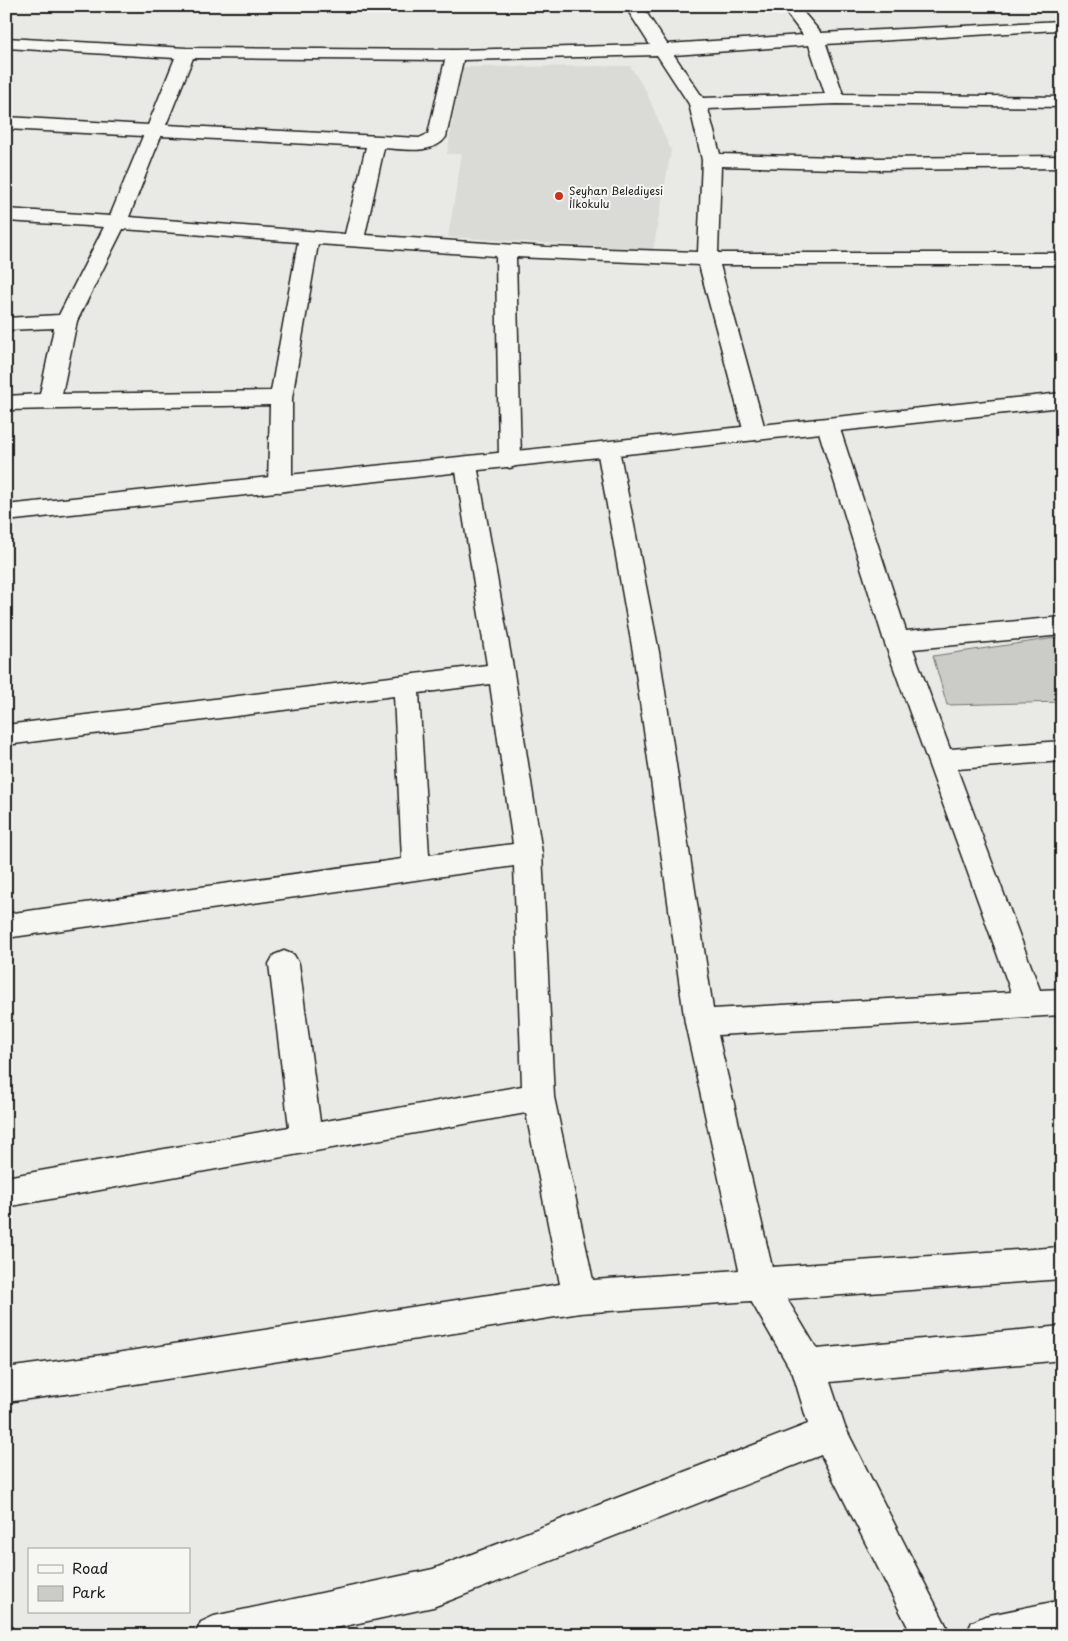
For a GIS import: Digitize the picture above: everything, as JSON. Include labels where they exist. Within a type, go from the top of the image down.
[{"type":"street","points":[[633,6],[664,50],[698,104],[712,160],[708,259],[755,434]]},
{"type":"street","points":[[789,6],[816,39],[836,99]]},
{"type":"street","points":[[6,43],[186,53],[455,55],[664,50],[816,39],[1059,34],[1048,6]]},
{"type":"street","points":[[50,400],[66,321],[117,222],[186,53]]},
{"type":"street","points":[[6,123],[422,144],[437,137],[455,55]]},
{"type":"street","points":[[698,104],[836,99],[1062,102]]},
{"type":"street","points":[[354,239],[376,143]]},
{"type":"street","points":[[712,160],[878,164],[1062,162]]},
{"type":"street","points":[[6,215],[309,238],[354,239],[506,250],[708,259],[891,261],[1062,259]]},
{"type":"street","points":[[280,484],[281,398],[309,238]]},
{"type":"street","points":[[506,250],[510,460]]},
{"type":"street","points":[[6,324],[66,321]]},
{"type":"street","points":[[6,403],[50,400],[281,398]]},
{"type":"street","points":[[6,514],[1062,400]]},
{"type":"street","points":[[828,426],[897,641],[1030,1004]]},
{"type":"street","points":[[608,449],[646,652],[700,1023],[759,1284],[808,1367],[829,1434],[932,1635]]},
{"type":"street","points":[[466,464],[501,673],[528,853],[538,1097],[580,1297]]},
{"type":"street","points":[[897,641],[1062,626]]},
{"type":"street","points":[[6,734],[501,673]]},
{"type":"street","points":[[406,685],[416,868]]},
{"type":"street","points":[[940,760],[1062,751]]},
{"type":"street","points":[[6,926],[528,853]]},
{"type":"street","points":[[284,964],[306,1138]]},
{"type":"street","points":[[700,1023],[1062,1002]]},
{"type":"street","points":[[6,1192],[538,1097]]},
{"type":"street","points":[[6,1385],[110,1371],[580,1297],[1062,1264]]},
{"type":"street","points":[[808,1367],[1062,1343]]},
{"type":"street","points":[[214,1635],[433,1588],[829,1434]]},
{"type":"street","points":[[985,1635],[1062,1619]]},
{"type":"shaded area","name":"Seyhan Belediyesi İlkokulu","points":[[630,66],[646,91],[671,151],[653,250],[448,237],[462,154],[447,154],[462,67]]},
{"type":"green space","points":[[1062,637],[1062,702],[947,705],[933,656]]},
{"type":"place","name":"Seyhan Belediyesi İlkokulu","points":[[559,196]]}]
